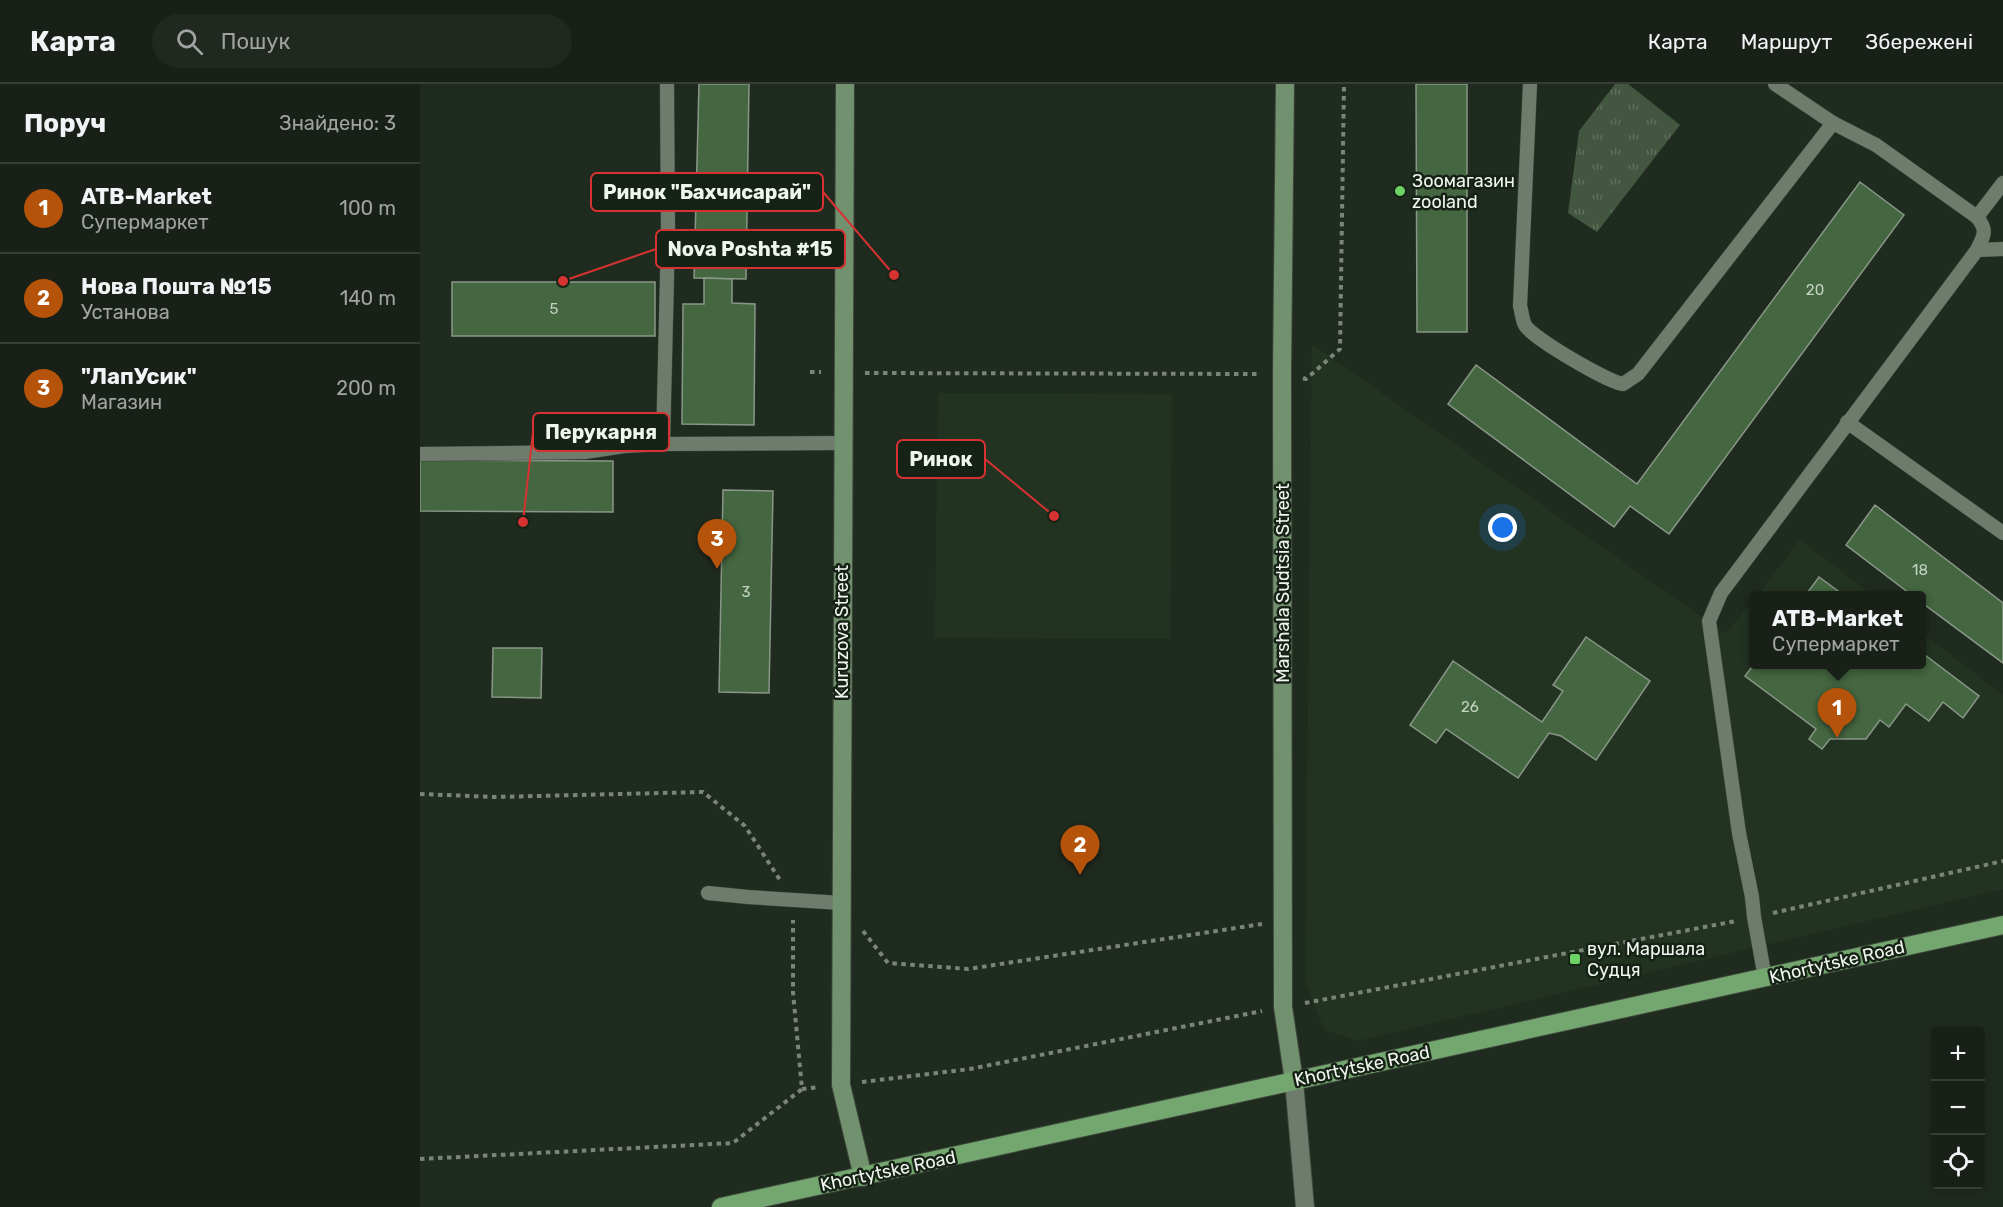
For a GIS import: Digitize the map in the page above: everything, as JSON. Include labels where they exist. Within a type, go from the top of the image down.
[{"type":"main road","name":"Khortytske Road","points":[[721,1207],[2003,925]]},
{"type":"street","name":"Kuruzova Street","points":[[845,84],[841,1085],[863,1177]]},
{"type":"street","name":"Marshala Sudtsia Street","points":[[1285,84],[1282,374],[1283,1007],[1294,1081]]},
{"type":"street","points":[[1294,1081],[1305,1207]]},
{"type":"lane","points":[[663,444],[668,235],[667,84]]},
{"type":"lane","points":[[1530,84],[1520,306],[1525,325],[1535,335],[1615,383],[1623,384],[1638,374],[1833,123]]},
{"type":"lane","points":[[1765,978],[1736,812],[1709,621],[1720,593],[1977,250],[1984,236],[1984,226],[1977,217],[1876,145],[1833,123],[1775,84]]},
{"type":"lane","points":[[1977,217],[2003,183]]},
{"type":"lane","points":[[1977,250],[2003,249]]},
{"type":"lane","points":[[1847,422],[2003,533]]},
{"type":"lane","points":[[420,454],[585,452],[624,446],[663,444],[843,443]]},
{"type":"lane","points":[[708,893],[842,903]]},
{"type":"path","points":[[810,372],[1282,374],[1306,379],[1340,349],[1344,84]]},
{"type":"path","points":[[420,794],[495,797],[703,792],[745,826],[793,900],[793,992],[802,1089]]},
{"type":"path","points":[[420,1159],[733,1143],[802,1089],[970,1069],[1754,917],[2003,861]]},
{"type":"path","points":[[842,903],[888,963],[968,969],[1284,920]]},
{"type":"shaded area","points":[[1312,344],[1726,634],[1749,605],[1749,669],[1926,669],[1926,636],[2003,695],[2003,889],[1358,1041],[1324,1030],[1305,979]]},
{"type":"shaded area","points":[[938,393],[1172,394],[1170,639],[935,638]]},
{"type":"shaded area","points":[[1800,540],[1868,591],[1761,591]]},
{"type":"green space","points":[[1615,84],[1628,84],[1680,125],[1597,232],[1568,213],[1579,131]]},
{"type":"building","points":[[699,84],[749,84],[746,279],[694,278]]},
{"type":"building","points":[[1416,84],[1467,84],[1467,332],[1417,332]]},
{"type":"building","points":[[1860,182],[1904,215],[1669,534],[1630,506],[1614,527],[1448,404],[1476,365],[1637,484]]},
{"type":"building","points":[[704,278],[732,279],[732,303],[755,304],[754,425],[682,424],[683,304],[704,304]]},
{"type":"building","points":[[452,282],[655,282],[655,336],[452,336]]},
{"type":"building","points":[[420,460],[613,461],[613,512],[420,511]]},
{"type":"building","points":[[723,490],[773,491],[769,693],[719,692]]},
{"type":"building","points":[[1875,505],[2003,603],[2003,663],[1926,606],[1926,591],[1906,591],[1846,545]]},
{"type":"building","points":[[1819,577],[1838,591],[1809,591]]},
{"type":"building","points":[[1586,637],[1650,681],[1596,760],[1561,736],[1549,733],[1518,778],[1446,729],[1436,743],[1410,725],[1453,661],[1542,722],[1563,691],[1553,685]]},
{"type":"building","points":[[493,648],[542,648],[541,698],[492,697]]},
{"type":"building","points":[[1926,656],[1979,696],[1963,718],[1943,702],[1929,721],[1906,704],[1889,727],[1880,720],[1866,739],[1830,739],[1822,749],[1809,739],[1816,729],[1745,676],[1750,669],[1926,669]]},
{"type":"place","name":"Зоомагазин zooland","points":[[1400,191]]},
{"type":"place","name":"Ринок \"Бахчисарай\"","points":[[894,275]]},
{"type":"place","name":"Nova Poshta #15","points":[[563,281]]},
{"type":"place","name":"Ринок","points":[[1054,516]]},
{"type":"place","name":"Перукарня","points":[[523,522]]},
{"type":"place","name":"\"ЛапУсик\"","points":[[717,569]]},
{"type":"place","name":"ATB-Market","points":[[1837,738]]},
{"type":"place","name":"Нова Пошта №15","points":[[1080,875]]},
{"type":"place","name":"вул. Маршала Судця","points":[[1575,959]]}]
